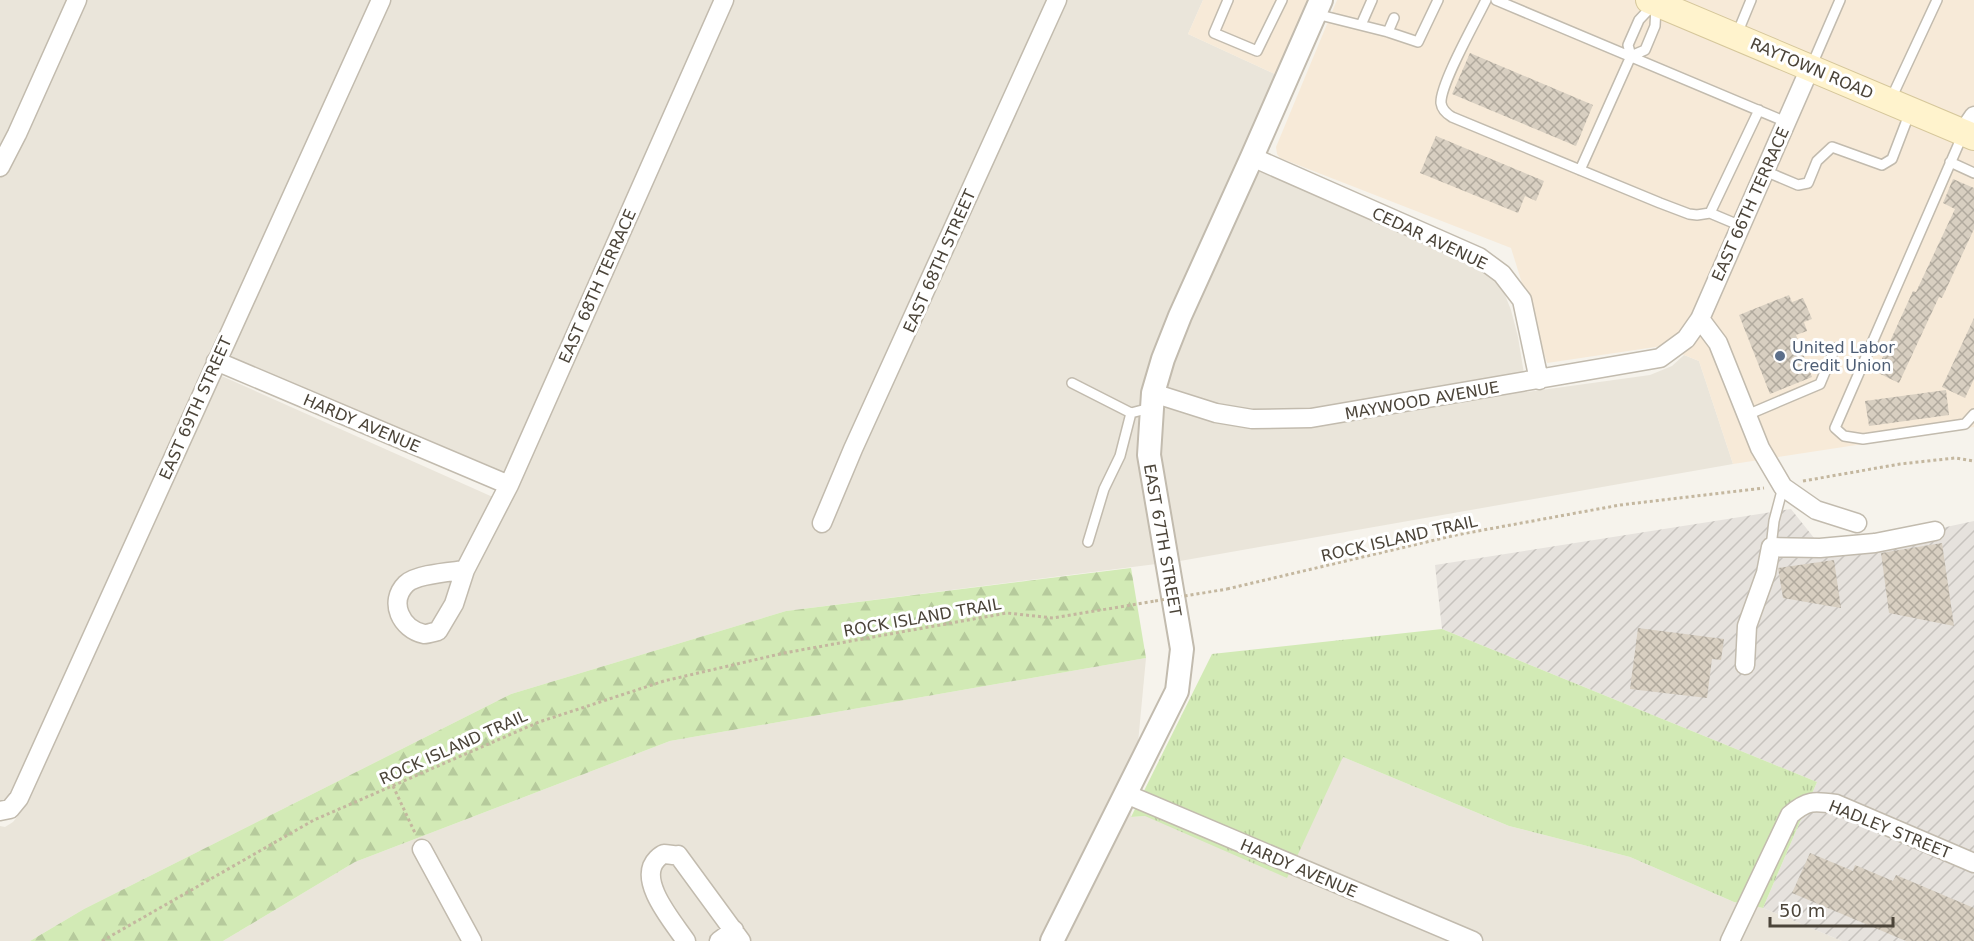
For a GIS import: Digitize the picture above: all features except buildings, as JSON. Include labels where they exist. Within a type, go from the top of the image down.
[{"type":"main road","name":"RAYTOWN ROAD","points":[[1654,1],[1900,105],[1970,128]]},
{"type":"street","points":[[0,167],[77,0]]},
{"type":"street","name":"EAST 69TH STREET","points":[[2,811],[10,809],[20,798],[381,0]]},
{"type":"street","name":"EAST 68TH TERRACE","points":[[465,570],[509,485],[724,0]]},
{"type":"street","name":"EAST 68TH STREET","points":[[822,523],[853,449],[1057,0]]},
{"type":"street","name":"EAST 67TH STREET","points":[[1052,941],[1177,691],[1182,649],[1149,455],[1146,404],[1180,316],[1320,3]]},
{"type":"street","name":"EAST 66TH TERRACE","points":[[1686,339],[1700,319],[1810,68]]},
{"type":"street","name":"CEDAR AVENUE","points":[[1252,158],[1479,257],[1502,274],[1522,300],[1539,380]]},
{"type":"street","points":[[1700,319],[1718,343],[1760,448],[1782,486],[1816,510],[1857,523]]},
{"type":"street","name":"MAYWOOD AVENUE","points":[[1146,404],[1216,412],[1252,419],[1311,418],[1660,358],[1686,339]]},
{"type":"street","name":"HARDY AVENUE","points":[[216,361],[509,485]]},
{"type":"street","points":[[1745,665],[1747,626],[1767,573],[1771,547],[1820,548],[1875,543],[1935,531]]},
{"type":"street","name":"HARDY AVENUE","points":[[1126,794],[1473,941]]},
{"type":"street","name":"HADLEY STREET","points":[[1730,941],[1790,815],[1805,804],[1815,801],[1836,804],[1974,863]]},
{"type":"street","points":[[422,849],[472,941]]},
{"type":"street","points":[[686,941],[656,897],[653,887],[651,865],[665,854],[678,855],[731,937]]},
{"type":"lane","points":[[1228,0],[1214,33],[1257,51],[1282,0]]},
{"type":"lane","points":[[1361,25],[1372,0]]},
{"type":"lane","points":[[1320,3],[1361,25],[1418,42],[1438,0]]},
{"type":"lane","points":[[1486,0],[1460,51],[1443,93],[1441,104],[1445,113],[1660,204],[1689,214],[1710,213],[1741,226]]},
{"type":"lane","points":[[1497,0],[1786,122]]},
{"type":"lane","points":[[1810,68],[1840,0]]},
{"type":"lane","points":[[1765,171],[1798,185],[1808,183],[1817,161],[1832,147],[1882,165],[1892,159],[1900,105],[1937,0]]},
{"type":"lane","points":[[1580,170],[1631,56],[1628,45],[1639,20],[1654,1]]},
{"type":"lane","points":[[1631,56],[1645,50],[1655,26],[1654,1]]},
{"type":"lane","points":[[1736,36],[1747,1]]},
{"type":"lane","points":[[1388,32],[1394,18]]},
{"type":"lane","points":[[1710,213],[1759,110]]},
{"type":"lane","points":[[1970,128],[1950,162],[1835,428],[1844,436],[1863,439],[1965,424],[1974,414]]},
{"type":"lane","points":[[1950,162],[1974,173]]},
{"type":"lane","points":[[1747,415],[1820,384],[1835,348]]},
{"type":"lane","points":[[1072,383],[1146,404],[1104,489],[1088,542]]},
{"type":"lane","points":[[1771,547],[1782,486]]},
{"type":"path","name":"ROCK ISLAND TRAIL","points":[[102,941],[314,820],[539,722],[675,679],[784,652],[1006,613],[1053,618],[1227,589],[1456,535],[1620,505],[1782,486],[1900,464],[1955,458],[1974,461]]},
{"type":"path","points":[[393,786],[422,849]]},
{"type":"shaded area","points":[[0,0],[1203,0],[1188,34],[1279,76],[1241,161],[1466,258],[1490,275],[1503,290],[1511,310],[1527,392],[1650,375],[1672,366],[1684,355],[1699,361],[1733,464],[1180,561],[786,611],[511,694],[84,909],[30,941],[0,941],[0,826],[5,827],[13,822],[25,807],[6,799],[0,801]],"holes":[[[232,347],[231,354],[234,360],[493,467],[504,502],[206,369]]]},
{"type":"shaded area","points":[[1203,0],[1310,0],[1279,76],[1188,34]]},
{"type":"shaded area","points":[[1337,0],[1974,0],[1974,427],[1733,464],[1699,361],[1662,346],[1547,363],[1511,248],[1280,158],[1277,154],[1276,147]]},
{"type":"shaded area","points":[[1791,509],[1826,553],[1974,521],[1974,941],[1842,941],[1763,908],[1817,782],[1442,629],[1435,565]]},
{"type":"shaded area","points":[[1146,658],[1131,817],[1145,816],[1343,757],[1509,826],[1630,857],[1734,902],[1763,908],[1842,941],[223,941],[355,862],[670,741]]},
{"type":"green space","points":[[1131,568],[1146,658],[670,741],[355,862],[223,941],[30,941],[84,909],[511,694],[786,611]]},
{"type":"green space","points":[[1442,629],[1817,782],[1763,908],[1734,902],[1630,857],[1509,826],[1343,757],[1287,878],[1145,816],[1131,817],[1212,654]]},
{"type":"place","name":"United Labor Credit Union","points":[[1780,356]]}]
